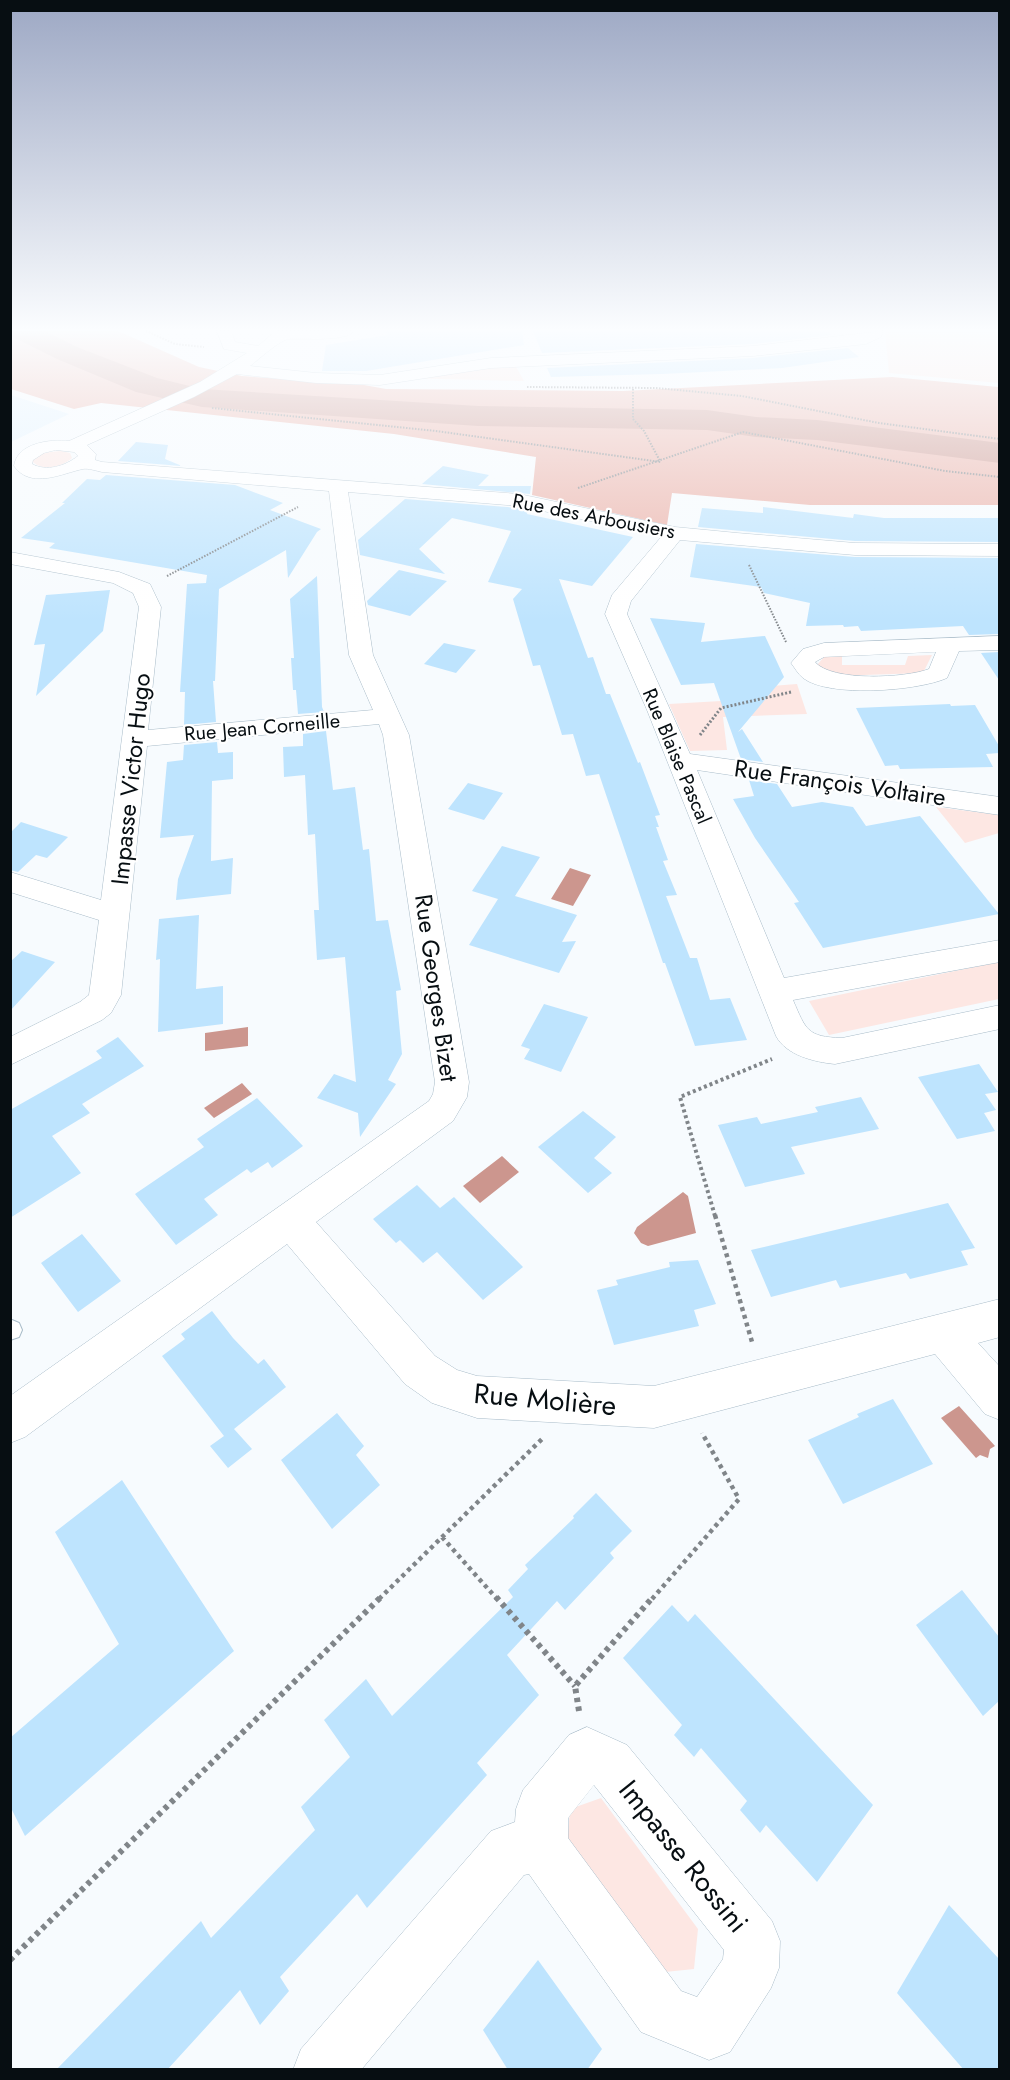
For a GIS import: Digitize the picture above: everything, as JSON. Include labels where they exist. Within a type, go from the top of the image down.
[{"type":"street","points":[[73,446],[106,428]]},
{"type":"street","points":[[48,446],[73,446],[85,450],[87,454],[82,463],[56,471],[19,472],[22,462],[30,453],[48,446]]},
{"type":"street","name":"Rue des Arbousiers","points":[[82,463],[102,467],[535,502],[675,533],[737,539],[855,549],[999,550]]},
{"type":"street","name":"Rue Georges Bizet","points":[[10,1422],[441,1112],[450,1097],[452,1082],[398,747],[388,716],[361,654],[338,486]]},
{"type":"street","name":"Rue Blaise Pascal","points":[[675,533],[620,600],[616,614],[680,760],[792,1036],[806,1045]]},
{"type":"street","points":[[10,558],[119,578],[142,589]]},
{"type":"street","name":"Impasse Victor Hugo","points":[[10,1052],[91,1011],[100,1004],[108,981],[150,607],[142,589]]},
{"type":"street","points":[[950,645],[942,668],[934,677],[843,682],[822,680],[806,670],[803,663],[806,657],[824,650],[950,645],[999,644]]},
{"type":"street","name":"Rue Jean Corneille","points":[[136,739],[388,716]]},
{"type":"street","name":"Rue François Voltaire","points":[[680,760],[999,806]]},
{"type":"street","points":[[10,882],[116,915]]},
{"type":"street","points":[[775,992],[999,951]]},
{"type":"street","points":[[806,1045],[823,1052],[842,1051],[999,1017]]},
{"type":"street","name":"Rue Molière","points":[[290,1220],[420,1370],[447,1388],[477,1398],[654,1407],[999,1318]]},
{"type":"street","points":[[943,1332],[999,1399]]},
{"type":"street","points":[[322,2070],[510,1850],[542,1846],[542,1809],[587,1754]]},
{"type":"street","name":"Impasse Rossini","points":[[542,1846],[661,2012],[709,2031],[751,1968],[752,1941],[609,1763],[587,1754]]},
{"type":"path","points":[[417,428],[545,444],[661,462]]},
{"type":"path","points":[[641,428],[661,462]]},
{"type":"path","points":[[917,428],[999,439]]},
{"type":"path","points":[[535,502],[661,462],[743,432],[945,471],[999,477]]},
{"type":"path","points":[[142,589],[338,486]]},
{"type":"path","points":[[737,539],[788,647],[813,653]]},
{"type":"path","points":[[680,760],[721,708],[801,689],[822,680]]},
{"type":"path","points":[[764,1380],[680,1097],[806,1045]]},
{"type":"path","points":[[575,1686],[739,1499],[684,1401]]},
{"type":"path","points":[[10,1960],[579,1403]]},
{"type":"path","points":[[442,1537],[575,1686],[587,1754]]},
{"type":"shaded area","points":[[11,428],[40,428],[11,442]]},
{"type":"shaded area","points":[[338,428],[998,428],[999,505],[810,505],[672,493],[667,525],[532,495],[536,457],[394,434]]},
{"type":"shaded area","points":[[61,451],[70,453],[72,458],[52,467],[41,466],[32,461],[41,453]]},
{"type":"shaded area","points":[[842,655],[842,665],[905,665],[908,656],[932,655],[923,673],[834,676],[817,665],[824,657]]},
{"type":"shaded area","points":[[797,684],[807,714],[723,717],[727,750],[690,751],[669,704],[721,701],[722,690]]},
{"type":"shaded area","points":[[936,807],[999,815],[999,833],[965,843]]},
{"type":"shaded area","points":[[570,868],[591,875],[573,906],[551,899]]},
{"type":"shaded area","points":[[999,962],[999,999],[829,1035],[809,1001]]},
{"type":"shaded area","points":[[248,1027],[248,1046],[205,1051],[205,1033]]},
{"type":"shaded area","points":[[242,1083],[252,1094],[214,1118],[204,1108]]},
{"type":"shaded area","points":[[502,1156],[519,1172],[480,1203],[463,1186]]},
{"type":"shaded area","points":[[683,1192],[688,1196],[696,1233],[648,1246],[641,1243],[634,1233],[637,1227]]},
{"type":"shaded area","points":[[959,1406],[995,1446],[990,1449],[988,1458],[980,1455],[976,1458],[941,1418]]},
{"type":"shaded area","points":[[601,1798],[698,1929],[694,1969],[665,1972],[567,1847],[570,1809]]},
{"type":"building","points":[[136,442],[168,445],[165,459],[182,466],[118,461]]},
{"type":"building","points":[[443,466],[489,475],[478,486],[531,486],[530,494],[422,484]]},
{"type":"building","points":[[106,475],[235,485],[283,503],[270,510],[321,529],[288,578],[286,550],[219,589],[215,681],[213,681],[216,722],[184,725],[185,692],[180,692],[187,584],[206,583],[207,575],[49,548],[55,543],[21,538],[65,503],[62,503],[87,479],[100,480]]},
{"type":"building","points":[[405,499],[519,508],[528,510],[527,514],[633,537],[592,586],[559,579],[588,658],[593,657],[606,694],[610,694],[660,815],[655,816],[659,827],[656,827],[668,860],[663,861],[677,895],[666,896],[690,958],[697,958],[710,1000],[730,998],[747,1040],[695,1046],[665,963],[663,963],[599,774],[586,776],[573,734],[562,735],[540,665],[533,666],[513,599],[522,589],[488,582],[511,531],[452,518],[419,549],[445,574],[360,555],[358,540]]},
{"type":"building","points":[[763,507],[853,518],[854,514],[884,518],[999,518],[999,542],[855,541],[698,527],[702,508],[763,513]]},
{"type":"building","points":[[696,544],[855,557],[999,558],[999,634],[969,635],[963,626],[861,631],[858,626],[806,626],[810,603],[764,593],[761,587],[690,577]]},
{"type":"building","points":[[399,570],[447,581],[410,616],[368,605],[367,601]]},
{"type":"building","points":[[317,576],[324,712],[298,714],[296,690],[293,690],[291,658],[294,658],[290,599]]},
{"type":"building","points":[[110,590],[103,631],[36,696],[45,644],[34,645],[46,595]]},
{"type":"building","points":[[650,618],[705,623],[701,642],[765,636],[784,677],[738,732],[742,729],[763,762],[741,759],[714,683],[681,685]]},
{"type":"building","points":[[444,643],[476,650],[456,673],[424,664]]},
{"type":"building","points":[[999,652],[999,680],[981,653]]},
{"type":"building","points":[[950,704],[951,706],[975,705],[999,746],[999,753],[986,754],[993,767],[900,769],[898,765],[885,766],[856,708]]},
{"type":"building","points":[[326,731],[333,790],[355,787],[363,850],[369,849],[376,921],[388,920],[401,990],[396,991],[402,1054],[388,1080],[396,1084],[360,1137],[358,1113],[317,1098],[334,1074],[356,1082],[345,957],[317,960],[314,910],[319,910],[315,834],[308,835],[305,775],[284,777],[283,747],[303,746],[303,734]]},
{"type":"building","points":[[217,742],[218,753],[233,752],[233,779],[212,781],[211,861],[233,858],[231,894],[176,900],[178,879],[194,835],[160,838],[167,762],[183,760],[184,745]]},
{"type":"building","points":[[749,780],[777,784],[792,807],[822,802],[853,807],[866,826],[920,816],[999,914],[823,948],[794,903],[799,902],[755,838],[733,799],[754,796]]},
{"type":"building","points":[[468,783],[503,793],[484,820],[448,809]]},
{"type":"building","points":[[21,822],[68,837],[47,858],[36,855],[18,872],[10,870],[10,833]]},
{"type":"building","points":[[502,846],[540,857],[515,896],[577,915],[562,942],[576,941],[559,973],[469,945],[498,899],[472,891]]},
{"type":"building","points":[[199,915],[196,989],[223,986],[223,1024],[158,1032],[160,959],[156,960],[159,919]]},
{"type":"building","points":[[22,951],[55,962],[10,1011],[10,962]]},
{"type":"building","points":[[544,1004],[588,1017],[561,1072],[524,1059],[530,1049],[521,1046]]},
{"type":"building","points":[[118,1037],[144,1066],[82,1104],[90,1113],[52,1136],[81,1173],[10,1218],[10,1110],[102,1058],[96,1051]]},
{"type":"building","points":[[979,1064],[998,1092],[985,1094],[996,1110],[984,1113],[995,1131],[957,1139],[918,1077]]},
{"type":"building","points":[[861,1097],[879,1129],[791,1147],[805,1174],[745,1187],[718,1125],[757,1117],[761,1124],[818,1112],[815,1107]]},
{"type":"building","points":[[257,1098],[303,1146],[272,1168],[268,1162],[251,1173],[247,1169],[204,1199],[218,1215],[176,1245],[135,1194],[204,1147],[197,1139]]},
{"type":"building","points":[[583,1111],[616,1137],[594,1158],[612,1173],[588,1193],[538,1147]]},
{"type":"building","points":[[417,1185],[440,1208],[454,1197],[523,1267],[483,1300],[437,1252],[423,1263],[400,1240],[396,1243],[373,1219]]},
{"type":"building","points":[[948,1203],[975,1248],[961,1251],[968,1265],[910,1279],[906,1273],[840,1288],[836,1280],[771,1297],[751,1250]]},
{"type":"building","points":[[82,1234],[121,1281],[78,1312],[41,1263]]},
{"type":"building","points":[[698,1260],[716,1304],[694,1310],[699,1326],[614,1345],[597,1290],[618,1285],[616,1280],[670,1267],[669,1262]]},
{"type":"building","points":[[212,1311],[233,1338],[258,1364],[264,1359],[286,1387],[234,1429],[252,1449],[228,1468],[210,1446],[224,1436],[162,1356],[185,1339],[181,1334]]},
{"type":"building","points":[[893,1399],[933,1464],[843,1504],[808,1440],[859,1417],[857,1414]]},
{"type":"building","points":[[337,1413],[364,1446],[356,1455],[380,1485],[332,1529],[281,1460]]},
{"type":"building","points":[[122,1480],[234,1651],[25,1836],[10,1806],[10,1738],[119,1644],[55,1532]]},
{"type":"building","points":[[596,1493],[632,1531],[610,1553],[614,1558],[565,1610],[557,1601],[507,1655],[539,1695],[477,1763],[487,1775],[367,1908],[357,1894],[280,1977],[289,1991],[260,2025],[240,1990],[167,2070],[56,2070],[201,1921],[211,1938],[315,1830],[301,1807],[350,1757],[324,1720],[366,1679],[392,1716],[513,1597],[508,1590],[528,1569],[525,1565],[574,1518],[573,1516]]},
{"type":"building","points":[[962,1590],[999,1637],[999,1701],[983,1716],[916,1625]]},
{"type":"building","points":[[672,1605],[688,1622],[695,1614],[873,1805],[817,1882],[766,1825],[760,1833],[740,1810],[747,1801],[701,1748],[694,1757],[674,1735],[682,1725],[623,1658]]},
{"type":"building","points":[[949,1905],[999,1959],[999,2070],[964,2070],[897,1993]]},
{"type":"building","points":[[538,1960],[602,2049],[587,2070],[508,2070],[483,2030]]},
{"type":"waterway","points":[[778,428],[817,430],[1000,453]]}]
